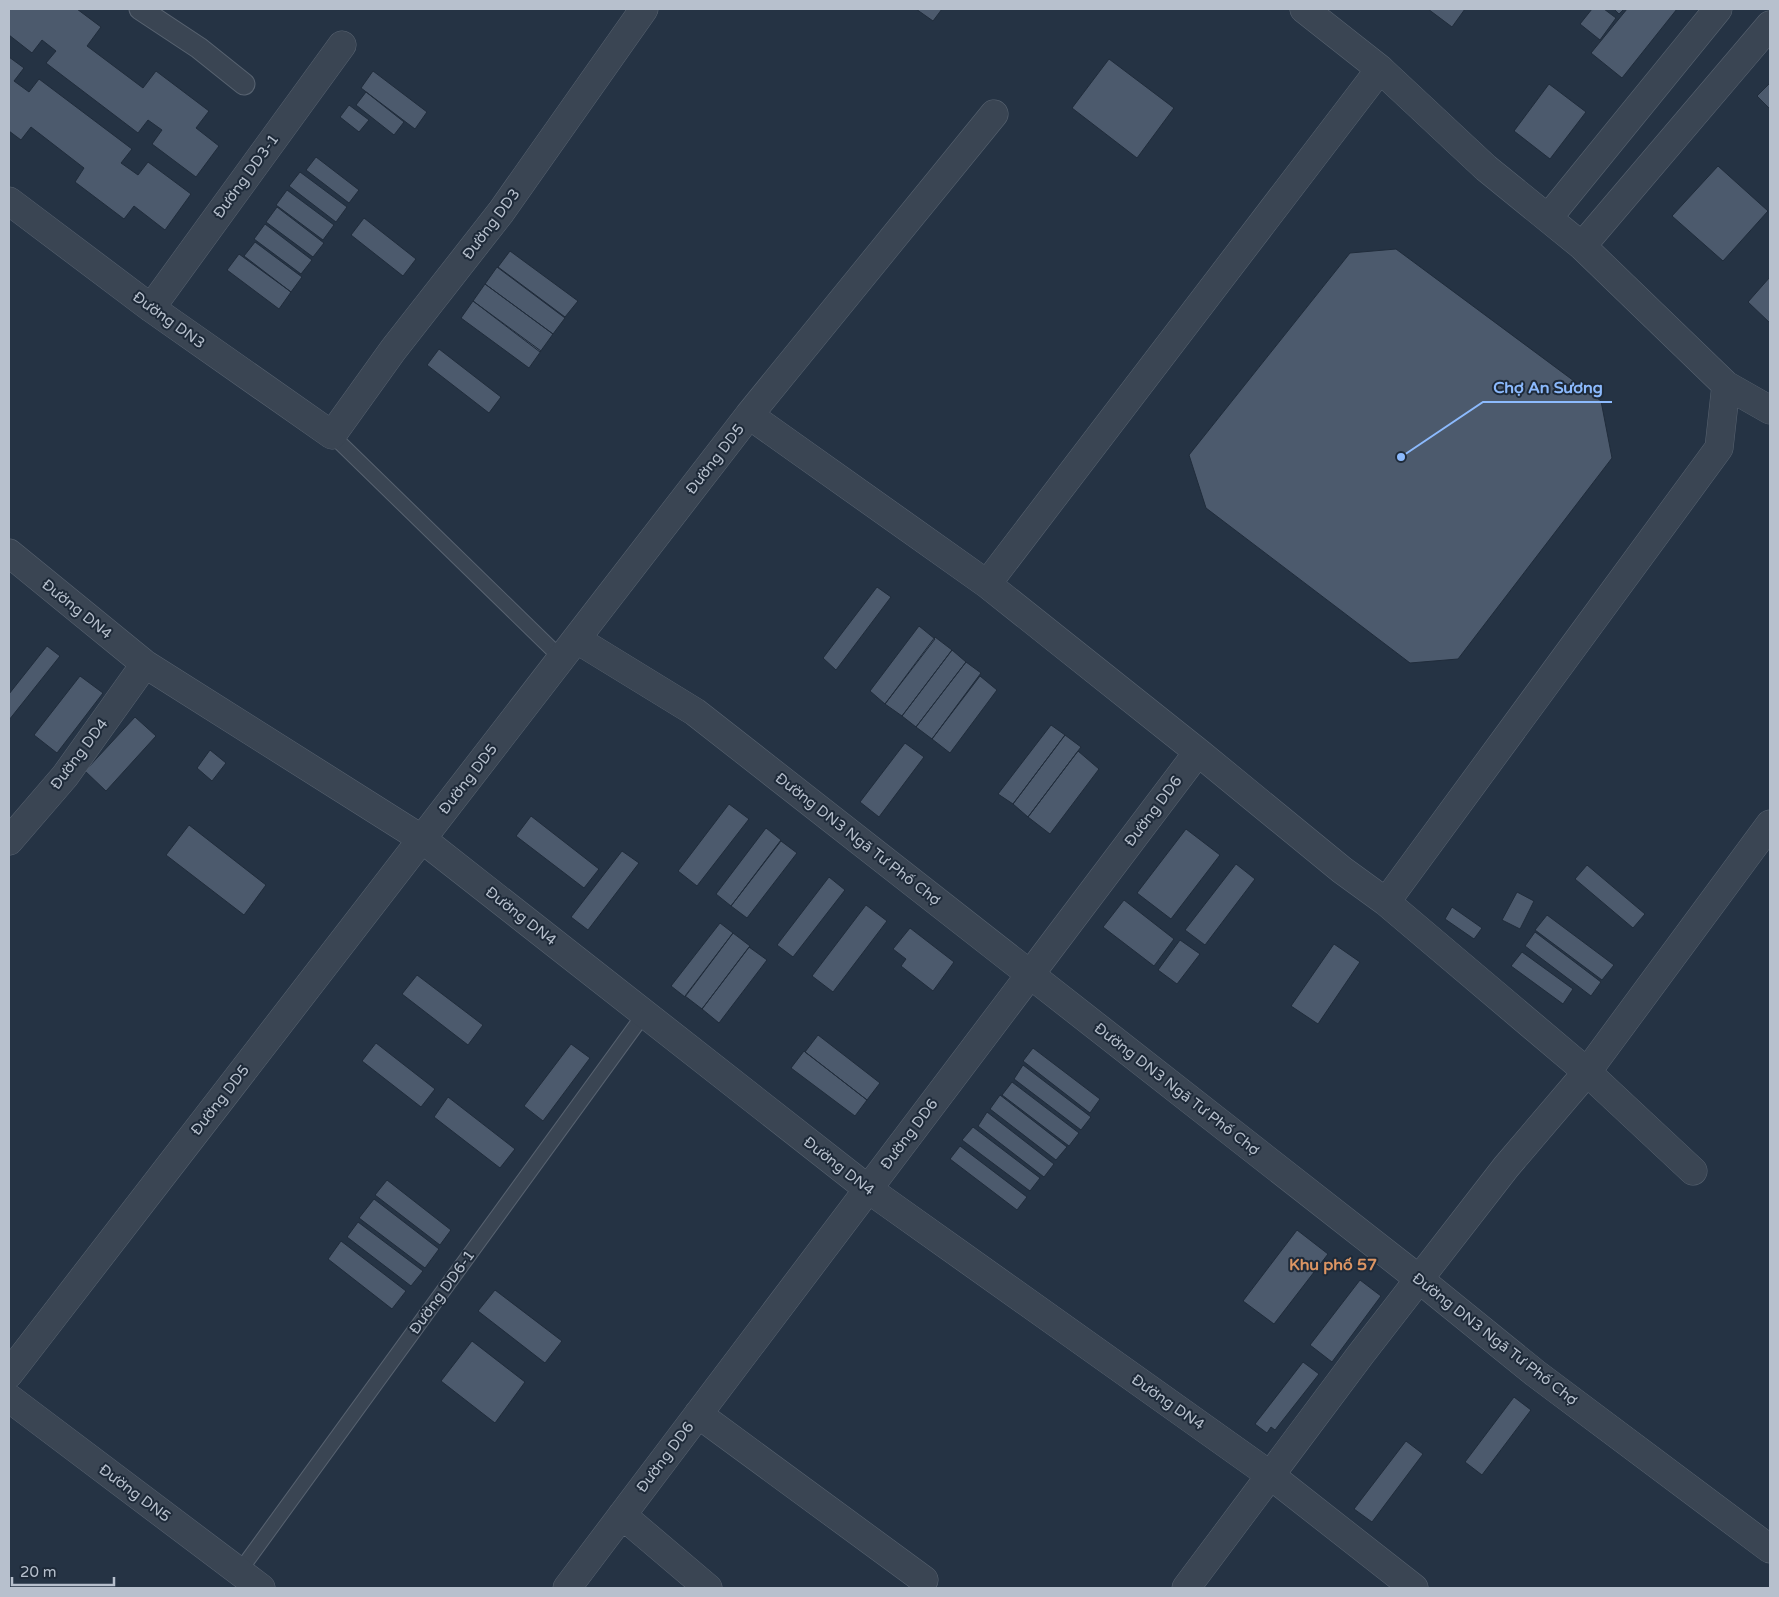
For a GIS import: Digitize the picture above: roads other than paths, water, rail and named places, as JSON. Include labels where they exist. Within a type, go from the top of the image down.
[{"type":"street","points":[[140,9],[199,48],[244,84]]},
{"type":"street","name":"Đường DD3","points":[[332,435],[393,350],[501,212],[644,9]]},
{"type":"street","points":[[1304,9],[1380,68],[1486,168],[1582,246],[1726,384],[1770,410]]},
{"type":"street","points":[[1548,218],[1718,9]]},
{"type":"street","points":[[1582,246],[1770,25]]},
{"type":"street","name":"Đường DD3-1","points":[[151,308],[342,45]]},
{"type":"street","points":[[986,584],[1380,68]]},
{"type":"street","points":[[749,415],[994,114]]},
{"type":"street","name":"Đường DN3","points":[[9,201],[151,308],[332,435]]},
{"type":"street","points":[[1386,902],[1719,448],[1726,384]]},
{"type":"street","name":"Đường DD5","points":[[9,1374],[749,415],[986,584],[1198,752],[1342,870],[1386,902],[1588,1072],[1693,1171]]},
{"type":"street","name":"Đường DN4","points":[[9,553],[145,664],[422,839],[868,1189],[1270,1475],[1414,1588]]},
{"type":"street","name":"Đường DN3 Ngã Tư Phố Chợ","points":[[568,649],[695,712],[1419,1279],[1535,1373],[1770,1549]]},
{"type":"street","name":"Đường DD4","points":[[9,841],[65,776],[145,664]]},
{"type":"street","name":"Đường DD6","points":[[566,1588],[1198,752]]},
{"type":"street","points":[[1186,1588],[1361,1354],[1506,1167],[1588,1072],[1770,824]]},
{"type":"street","name":"Đường DN5","points":[[9,1398],[261,1588]]},
{"type":"street","points":[[698,1414],[924,1580]]},
{"type":"street","points":[[622,1514],[708,1588]]},
{"type":"lane","points":[[332,435],[568,649]]},
{"type":"lane","name":"Đường DD6-1","points":[[239,1572],[645,1013]]},
{"type":"place","name":"Chợ An Sương","points":[[1401,457]]},
{"type":"district","name":"Khu phố 57","points":[[1333,1264]]}]
